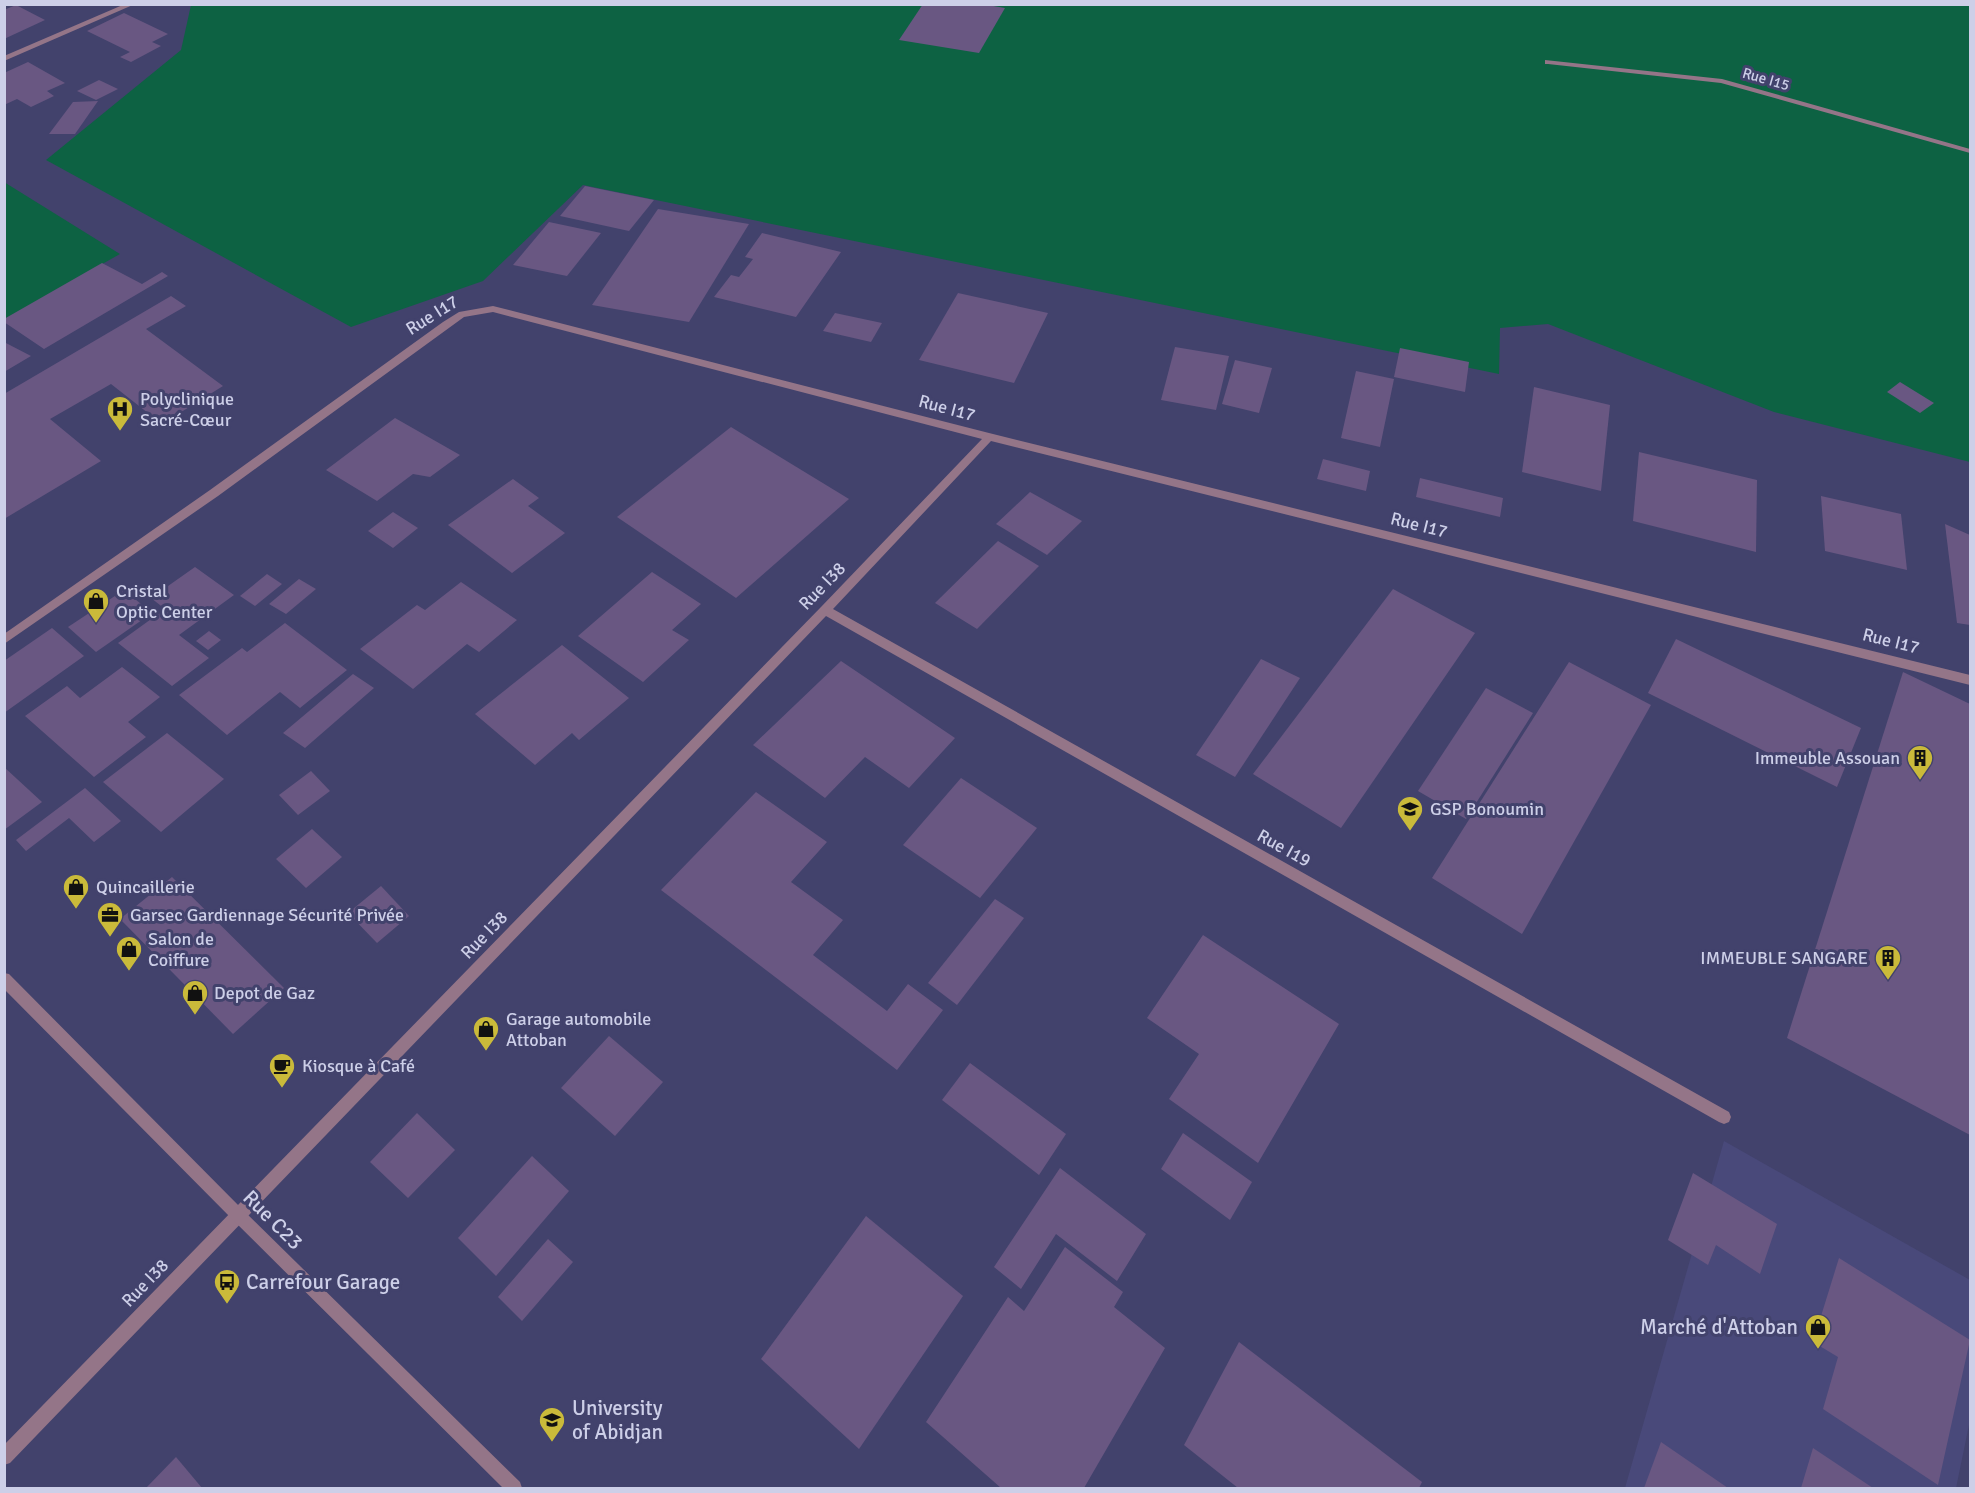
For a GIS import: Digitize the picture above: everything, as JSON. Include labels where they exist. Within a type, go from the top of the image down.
[{"type":"street","points":[[4,59],[132,4]]},
{"type":"street","name":"Rue I15","points":[[1548,62],[1722,81],[1971,151]]},
{"type":"street","name":"Rue I17","points":[[4,640],[214,493],[446,324],[474,310],[493,309],[512,312],[989,437],[1971,680]]},
{"type":"street","name":"Rue I38","points":[[4,1457],[825,610],[989,437]]},
{"type":"street","name":"Rue I19","points":[[825,610],[1724,1117]]},
{"type":"street","name":"Rue C23","points":[[4,979],[514,1488]]},
{"type":"shaded area","name":"Marché d'Attoban","points":[[1724,1141],[1970,1280],[1970,1420],[1956,1488],[1625,1488]]},
{"type":"green space","points":[[191,5],[1970,5],[1970,462],[1774,412],[1548,324],[1500,328],[1499,374],[583,185],[483,281],[351,327],[46,160],[181,50]]},
{"type":"green space","points":[[4,182],[120,254],[5,319],[4,319]]},
{"type":"building","points":[[923,4],[982,4],[1005,8],[979,53],[899,40]]},
{"type":"building","points":[[16,5],[45,20],[4,39],[4,10]]},
{"type":"building","points":[[124,13],[168,34],[152,42],[161,46],[131,62],[120,57],[130,52],[87,31]]},
{"type":"building","points":[[28,62],[65,83],[47,91],[54,96],[31,107],[17,99],[4,105],[4,73]]},
{"type":"building","points":[[99,80],[118,89],[96,100],[77,91]]},
{"type":"building","points":[[98,101],[75,134],[49,134],[73,102]]},
{"type":"building","points":[[585,186],[654,200],[629,231],[560,216]]},
{"type":"building","points":[[658,209],[749,224],[689,322],[592,305]]},
{"type":"building","points":[[549,222],[601,233],[567,276],[513,265]]},
{"type":"building","points":[[762,233],[841,252],[796,317],[714,297],[731,275],[739,277],[753,259],[745,257]]},
{"type":"building","points":[[102,263],[142,284],[162,272],[168,276],[44,349],[4,322],[4,319]]},
{"type":"building","points":[[958,293],[1048,313],[1014,383],[919,360]]},
{"type":"building","points":[[171,296],[186,306],[146,329],[223,386],[162,424],[111,384],[50,419],[101,461],[4,519],[4,394]]},
{"type":"building","points":[[835,313],[882,323],[871,342],[823,331]]},
{"type":"building","points":[[4,342],[31,356],[4,372]]},
{"type":"building","points":[[1175,347],[1229,356],[1216,410],[1161,400]]},
{"type":"building","points":[[1400,348],[1469,362],[1465,392],[1394,377]]},
{"type":"building","points":[[1235,360],[1272,368],[1259,413],[1222,404]]},
{"type":"building","points":[[1356,371],[1394,379],[1380,447],[1341,438]]},
{"type":"building","points":[[1900,382],[1934,403],[1920,413],[1887,392]]},
{"type":"building","points":[[1534,387],[1610,405],[1601,491],[1522,472]]},
{"type":"building","points":[[395,418],[460,455],[430,477],[413,474],[377,501],[326,470]]},
{"type":"building","points":[[731,427],[849,499],[736,598],[617,517]]},
{"type":"building","points":[[1639,452],[1757,480],[1756,552],[1633,521]]},
{"type":"building","points":[[1323,459],[1370,471],[1366,491],[1317,479]]},
{"type":"building","points":[[1420,478],[1503,498],[1500,517],[1416,497]]},
{"type":"building","points":[[513,479],[539,498],[528,506],[565,533],[512,573],[448,525]]},
{"type":"building","points":[[1030,492],[1082,521],[1047,555],[996,524]]},
{"type":"building","points":[[1821,496],[1901,514],[1907,570],[1825,551]]},
{"type":"building","points":[[393,512],[418,528],[393,548],[368,531]]},
{"type":"building","points":[[1945,524],[1970,535],[1970,625],[1957,623]]},
{"type":"building","points":[[998,541],[1039,566],[977,629],[935,603]]},
{"type":"building","points":[[195,567],[234,595],[179,635],[209,658],[172,686],[118,643],[165,609],[151,598]]},
{"type":"building","points":[[652,572],[701,604],[672,630],[689,640],[643,682],[578,636]]},
{"type":"building","points":[[267,574],[282,584],[255,606],[240,596]]},
{"type":"building","points":[[299,579],[316,589],[286,614],[269,604]]},
{"type":"building","points":[[461,582],[517,620],[479,652],[467,644],[413,689],[360,649],[417,605],[425,610]]},
{"type":"building","points":[[1393,589],[1475,633],[1341,828],[1253,774]]},
{"type":"building","points":[[124,590],[152,613],[96,652],[68,627]]},
{"type":"building","points":[[285,623],[347,670],[300,708],[280,692],[227,735],[179,695],[242,648],[247,652]]},
{"type":"building","points":[[52,628],[84,656],[4,713],[4,661]]},
{"type":"building","points":[[209,631],[221,640],[208,650],[196,641]]},
{"type":"building","points":[[1676,639],[1861,728],[1837,787],[1648,693]]},
{"type":"building","points":[[562,645],[629,698],[579,740],[572,733],[535,765],[475,714]]},
{"type":"building","points":[[1261,659],[1300,678],[1235,777],[1196,755]]},
{"type":"building","points":[[841,661],[955,738],[909,788],[865,757],[825,798],[753,745]]},
{"type":"building","points":[[1569,662],[1651,705],[1522,934],[1432,878]]},
{"type":"building","points":[[122,667],[160,697],[128,722],[146,737],[94,777],[25,716],[67,686],[80,698]]},
{"type":"building","name":"IMMEUBLE SANGARE","points":[[1903,672],[1970,704],[1970,1135],[1787,1038]]},
{"type":"building","points":[[353,674],[374,688],[305,748],[283,733]]},
{"type":"building","points":[[1486,688],[1533,713],[1466,819],[1418,791]]},
{"type":"building","points":[[167,733],[224,779],[161,832],[103,782]]},
{"type":"building","points":[[4,767],[42,802],[4,830]]},
{"type":"building","points":[[311,771],[330,791],[298,815],[279,795]]},
{"type":"building","points":[[961,778],[1037,828],[980,898],[903,845]]},
{"type":"building","points":[[85,788],[121,821],[94,842],[69,818],[26,851],[16,840]]},
{"type":"building","points":[[756,792],[827,842],[791,882],[843,920],[813,955],[887,1011],[908,984],[943,1010],[897,1070],[661,890]]},
{"type":"building","points":[[312,829],[342,857],[306,888],[276,859]]},
{"type":"building","points":[[172,877],[284,988],[233,1034],[120,919]]},
{"type":"building","points":[[381,886],[409,916],[377,943],[348,913]]},
{"type":"building","points":[[995,899],[1024,918],[957,1005],[928,983]]},
{"type":"building","points":[[1203,935],[1339,1024],[1258,1163],[1169,1099],[1199,1054],[1147,1018]]},
{"type":"building","points":[[609,1036],[663,1082],[615,1136],[561,1088]]},
{"type":"building","points":[[970,1063],[1066,1134],[1039,1175],[942,1100]]},
{"type":"building","points":[[417,1113],[455,1150],[408,1198],[370,1162]]},
{"type":"building","points":[[1183,1133],[1252,1182],[1230,1220],[1161,1169]]},
{"type":"building","points":[[532,1156],[569,1191],[496,1276],[458,1238]]},
{"type":"building","points":[[1060,1168],[1146,1234],[1117,1281],[1056,1234],[1021,1289],[994,1267]]},
{"type":"building","points":[[1693,1173],[1777,1224],[1760,1274],[1716,1245],[1708,1265],[1668,1240]]},
{"type":"building","points":[[866,1216],[963,1296],[859,1449],[761,1359]]},
{"type":"building","points":[[548,1239],[573,1262],[522,1321],[498,1297]]},
{"type":"building","points":[[1065,1247],[1123,1292],[1114,1307],[1165,1348],[1084,1488],[1001,1488],[926,1422],[1008,1297],[1024,1311]]},
{"type":"building","points":[[1839,1258],[1970,1340],[1938,1485],[1823,1409],[1838,1357],[1813,1342]]},
{"type":"building","points":[[1239,1342],[1422,1482],[1419,1488],[1238,1488],[1184,1445]]},
{"type":"building","points":[[1661,1442],[1728,1488],[1644,1488]]},
{"type":"building","points":[[1813,1448],[1873,1488],[1801,1488]]},
{"type":"building","points":[[176,1457],[202,1488],[146,1488]]},
{"type":"place","name":"Polyclinique Sacré-Cœur","points":[[120,432]]},
{"type":"place","name":"Cristal Optic Center","points":[[96,624]]},
{"type":"place","name":"Immeuble Assouan","points":[[1920,781]]},
{"type":"place","name":"GSP Bonoumin","points":[[1410,832]]},
{"type":"place","name":"Quincaillerie","points":[[76,910]]},
{"type":"place","name":"Garsec Gardiennage Sécurité Privée","points":[[110,938]]},
{"type":"place","name":"Salon de Coiffure","points":[[129,972]]},
{"type":"place","name":"IMMEUBLE SANGARE","points":[[1888,981]]},
{"type":"place","name":"Depot de Gaz","points":[[195,1016]]},
{"type":"place","name":"Garage automobile Attoban","points":[[486,1052]]},
{"type":"place","name":"Kiosque à Café","points":[[282,1089]]},
{"type":"place","name":"Carrefour Garage","points":[[227,1305]]},
{"type":"place","name":"Marché d'Attoban","points":[[1818,1350]]},
{"type":"place","name":"University of Abidjan","points":[[552,1443]]}]
